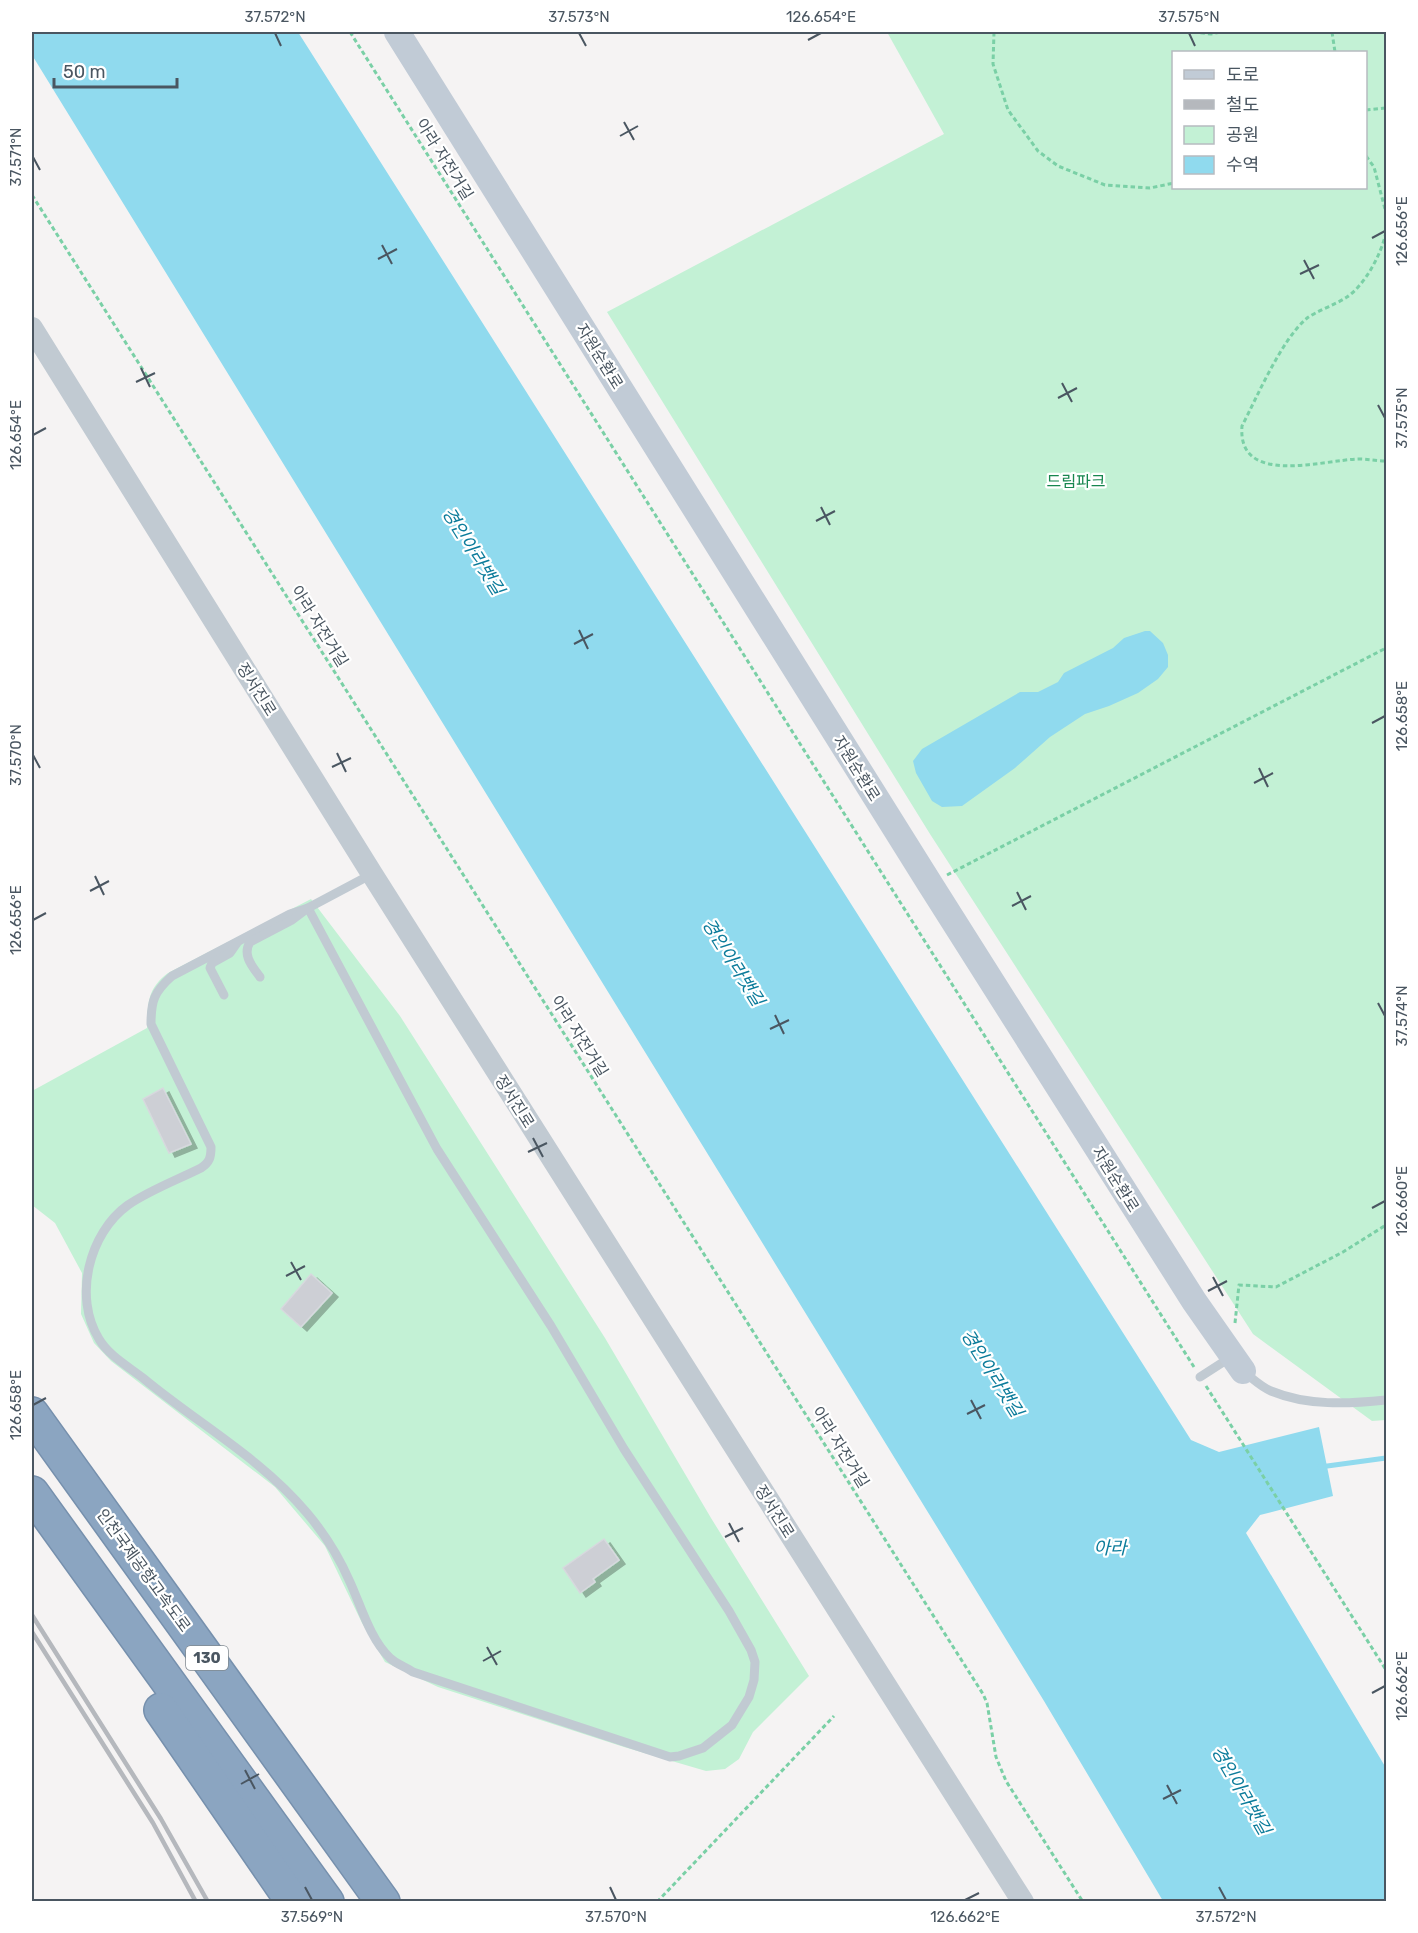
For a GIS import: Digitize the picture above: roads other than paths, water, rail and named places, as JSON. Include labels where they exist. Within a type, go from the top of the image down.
[{"type":"highway","name":"인천국제공항고속도로","points":[[32,1414],[383,1902]]},
{"type":"highway","name":"130","points":[[32,1492],[88,1573],[327,1902]]},
{"type":"highway","points":[[88,1573],[159,1707],[293,1902]]},
{"type":"main road","name":"자원순환로","points":[[397,32],[930,884],[1194,1301],[1238,1364]]},
{"type":"street","name":"정서진로","points":[[32,328],[372,874],[1023,1902]]},
{"type":"lane","points":[[247,956],[247,946],[250,942],[372,874]]},
{"type":"lane","points":[[308,908],[437,1149],[551,1326],[624,1449],[729,1611],[751,1650],[754,1680],[748,1696],[732,1725],[703,1748],[670,1757],[413,1672],[390,1658],[376,1639],[337,1557],[307,1513],[283,1486],[162,1394],[100,1341],[92,1324],[88,1309],[89,1264],[96,1245],[116,1215],[129,1204],[201,1168],[212,1156],[212,1147],[151,1024],[151,1005],[159,987],[172,976],[290,914],[308,908]]},
{"type":"lane","points":[[234,945],[244,951],[260,977]]},
{"type":"lane","points":[[224,995],[210,968],[212,963],[230,953],[234,945]]},
{"type":"lane","points":[[1200,1377],[1238,1364]]},
{"type":"lane","name":"자원순환로","points":[[1238,1364],[1269,1390],[1308,1402],[1363,1403],[1386,1400]]},
{"type":"water","name":"아라","points":[[32,32],[298,32],[1191,1440],[1219,1452],[1319,1427],[1333,1496],[1260,1515],[1246,1533],[1386,1768],[1386,1901],[1163,1901],[1044,1701],[32,55]]},
{"type":"water","points":[[1150,631],[1163,643],[1168,655],[1168,667],[1158,679],[1138,693],[1085,714],[1050,737],[1015,768],[962,806],[942,807],[932,801],[916,773],[913,761],[922,749],[1020,692],[1038,692],[1058,682],[1064,673],[1113,648],[1124,638]]},
{"type":"waterway","points":[[1320,1467],[1386,1458]]},
{"type":"railway","points":[[32,1615],[161,1819],[208,1902]]},
{"type":"railway","points":[[32,1632],[153,1823],[196,1902]]},
{"type":"park label","name":"드림파크","points":[[1076,481]]},
{"type":"water label","name":"경인아라뱃길","points":[[473,551]]},
{"type":"water label","name":"경인아라뱃길","points":[[733,962]]},
{"type":"water label","name":"경인아라뱃길","points":[[992,1373]]},
{"type":"water label","name":"경인아라뱃길","points":[[1241,1790]]}]
